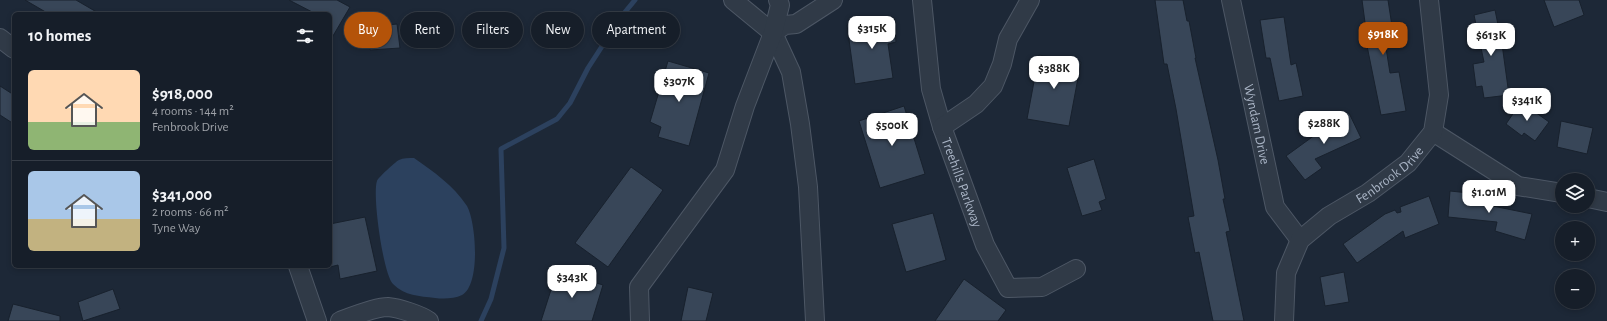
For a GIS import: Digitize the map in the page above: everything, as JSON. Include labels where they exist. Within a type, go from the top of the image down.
[{"type":"street","points":[[733,0],[773,33],[791,72],[800,124],[808,187],[815,321]]},
{"type":"street","points":[[640,321],[638,287],[725,170],[745,106],[773,33],[780,5],[778,0]]},
{"type":"street","points":[[773,33],[785,25],[796,24],[833,0]]},
{"type":"street","name":"Treehills Parkway","points":[[922,0],[931,89],[942,127],[985,246],[1008,288],[1042,287],[1076,269]]},
{"type":"street","points":[[942,127],[976,104],[993,86],[1002,64],[1008,39],[1030,0]]},
{"type":"street","name":"Wyndam Drive","points":[[1231,0],[1275,207],[1300,240]]},
{"type":"street","name":"Fenbrook Drive","points":[[1284,321],[1286,273],[1300,240],[1329,216],[1368,193],[1408,163],[1433,132],[1438,95],[1429,0]]},
{"type":"street","points":[[0,38],[12,47]]},
{"type":"street","points":[[1433,132],[1518,186],[1555,192]]},
{"type":"street","points":[[1595,199],[1607,202]]},
{"type":"street","points":[[299,268],[317,321]]},
{"type":"street","points":[[340,321],[357,314],[388,307],[423,317],[429,321]]},
{"type":"water","points":[[404,158],[414,158],[436,174],[462,198],[470,214],[473,225],[475,253],[474,267],[472,279],[468,289],[462,295],[441,299],[412,295],[398,288],[393,284],[389,277],[379,234],[376,201],[377,181],[399,160]]},
{"type":"building","points":[[25,0],[76,0],[97,12],[46,12]]},
{"type":"building","points":[[289,0],[337,0],[350,7],[347,12],[344,12],[344,17],[332,38],[332,12],[312,12]]},
{"type":"building","points":[[1155,0],[1183,0],[1187,21],[1189,21],[1195,58],[1218,160],[1225,199],[1223,199],[1230,231],[1226,232],[1244,321],[1213,321],[1199,252],[1195,253],[1188,217],[1194,216],[1176,109],[1167,64],[1164,64]]},
{"type":"building","points":[[1362,0],[1388,0],[1397,46],[1386,48],[1390,73],[1399,72],[1406,111],[1381,115],[1364,31],[1366,30]]},
{"type":"building","points":[[1544,0],[1579,0],[1584,15],[1554,27]]},
{"type":"building","points":[[1495,10],[1502,44],[1509,95],[1484,98],[1482,86],[1476,87],[1473,64],[1484,62],[1474,15]]},
{"type":"building","points":[[1284,17],[1291,65],[1296,63],[1303,96],[1279,101],[1270,58],[1266,58],[1260,20]]},
{"type":"building","points":[[894,18],[896,42],[888,44],[893,78],[855,84],[847,25]]},
{"type":"building","points":[[397,24],[400,48],[370,50],[370,48],[392,48],[392,25]]},
{"type":"building","points":[[1039,55],[1081,62],[1069,126],[1027,119]]},
{"type":"building","points":[[668,61],[709,73],[689,146],[658,137],[661,127],[650,122]]},
{"type":"building","points":[[0,86],[12,94],[12,123],[0,115]]},
{"type":"building","points":[[1521,102],[1549,122],[1535,141],[1524,133],[1522,136],[1506,124]]},
{"type":"building","points":[[904,106],[925,174],[880,188],[859,121]]},
{"type":"building","points":[[1349,113],[1361,138],[1315,159],[1322,168],[1305,180],[1286,156],[1326,127],[1325,124]]},
{"type":"building","points":[[1561,121],[1593,128],[1587,154],[1557,147]]},
{"type":"building","points":[[1094,159],[1106,199],[1099,202],[1102,210],[1082,216],[1067,168]]},
{"type":"building","points":[[631,167],[663,190],[608,267],[575,243]]},
{"type":"building","points":[[1450,191],[1479,194],[1478,203],[1532,214],[1525,240],[1495,231],[1497,222],[1448,217]]},
{"type":"building","points":[[1429,196],[1439,224],[1405,238],[1403,231],[1357,263],[1343,244],[1385,214],[1395,210],[1397,213],[1401,212],[1400,207]]},
{"type":"building","points":[[933,213],[946,260],[906,272],[892,224]]},
{"type":"building","points":[[365,217],[377,271],[340,279],[338,265],[332,266],[332,224]]},
{"type":"building","points":[[557,271],[603,285],[592,321],[541,321]]},
{"type":"building","points":[[1344,272],[1349,302],[1325,306],[1320,277]]},
{"type":"building","points":[[964,279],[1006,310],[998,321],[935,321]]},
{"type":"building","points":[[688,287],[713,293],[706,321],[681,321]]},
{"type":"building","points":[[113,289],[120,309],[83,321],[78,302]]},
{"type":"building","points":[[13,304],[60,316],[60,321],[8,321]]},
{"type":"waterway","points":[[481,321],[491,299],[504,248],[501,149],[557,119],[570,103],[588,68],[621,17],[635,0]]}]
